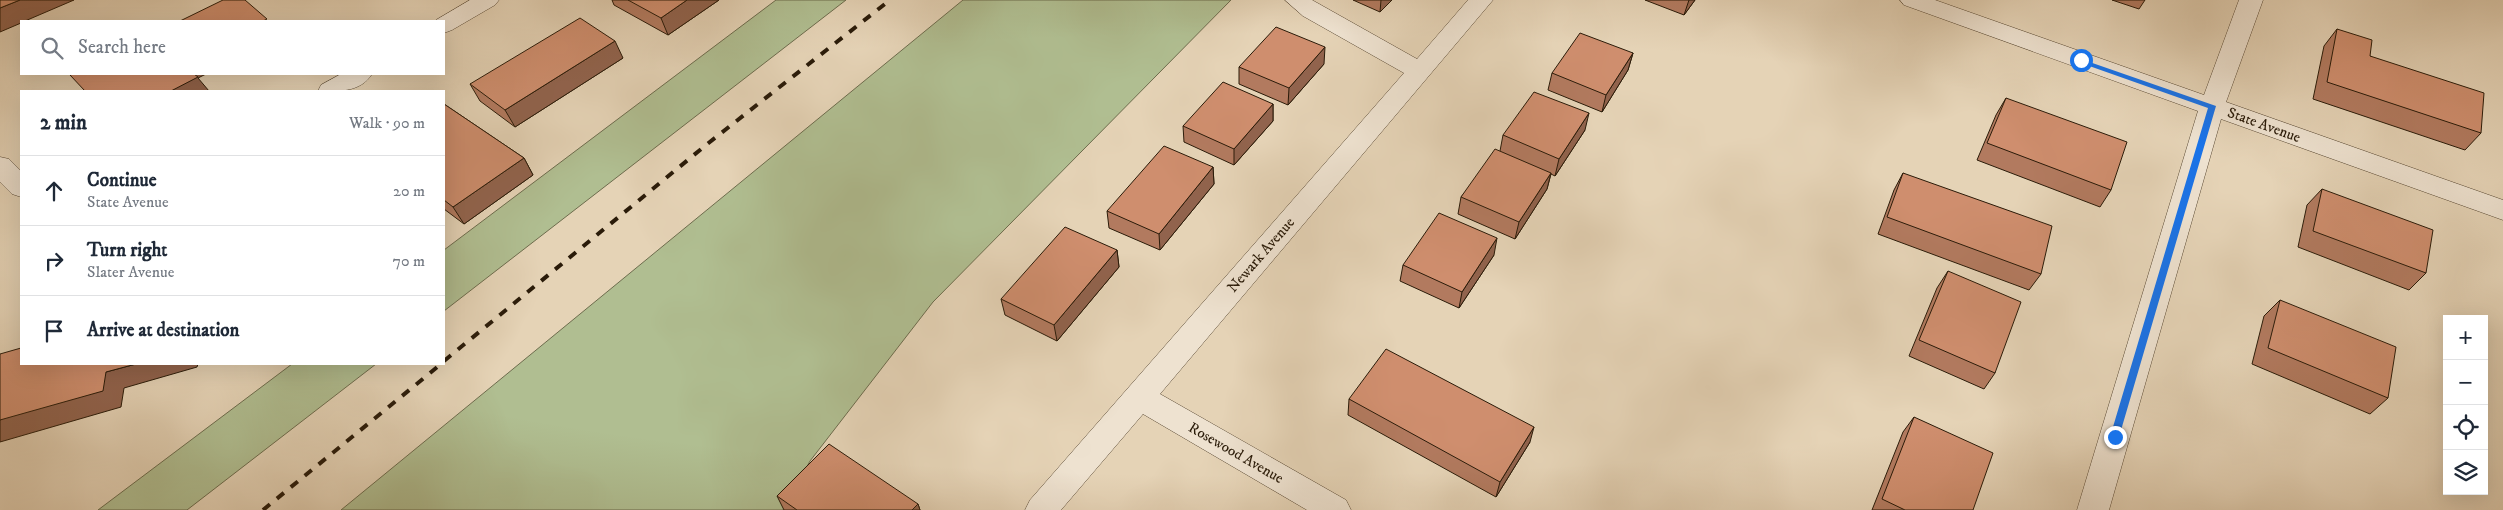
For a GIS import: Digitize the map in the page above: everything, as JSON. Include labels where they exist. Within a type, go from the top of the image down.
[{"type":"street","points":[[445,24],[487,0]]},
{"type":"street","points":[[1297,0],[1311,11],[1420,71]]},
{"type":"street","name":"Newark Avenue","points":[[1040,510],[1481,0]]},
{"type":"street","name":"State Avenue","points":[[1912,0],[2503,210]]},
{"type":"street","points":[[2093,510],[2212,106],[2251,0]]},
{"type":"street","points":[[332,90],[358,75]]},
{"type":"street","points":[[0,166],[20,186]]},
{"type":"street","name":"Rosewood Avenue","points":[[1138,396],[1335,510]]},
{"type":"green space","points":[[776,0],[846,0],[445,310],[445,249]]},
{"type":"green space","points":[[963,0],[1231,0],[933,302],[810,461],[783,510],[341,510]]},
{"type":"green space","points":[[291,365],[375,365],[187,510],[98,510]]},
{"type":"building","points":[[0,0],[20,0],[0,8]]},
{"type":"building","points":[[223,0],[245,0],[267,19],[265,20],[182,20]]},
{"type":"building","points":[[628,0],[687,0],[661,18]]},
{"type":"building","points":[[580,18],[615,41],[505,110],[470,84]]},
{"type":"building","points":[[1276,27],[1325,47],[1289,88],[1239,67]]},
{"type":"building","points":[[2337,29],[2372,40],[2370,56],[2484,93],[2481,133],[2327,82]]},
{"type":"building","points":[[1580,33],[1633,53],[1606,95],[1552,73]]},
{"type":"building","points":[[70,75],[195,75],[198,77],[173,90],[84,90]]},
{"type":"building","points":[[1223,82],[1273,104],[1234,149],[1183,126]]},
{"type":"building","points":[[1534,92],[1589,113],[1559,159],[1503,135]]},
{"type":"building","points":[[2006,98],[2127,142],[2111,190],[1987,143]]},
{"type":"building","points":[[445,105],[524,158],[453,207],[445,201]]},
{"type":"building","points":[[1164,146],[1213,167],[1159,234],[1107,211]]},
{"type":"building","points":[[1495,149],[1551,173],[1519,222],[1461,197]]},
{"type":"building","points":[[1903,173],[2052,226],[2041,274],[1887,217]]},
{"type":"building","points":[[2322,189],[2433,230],[2426,273],[2313,231]]},
{"type":"building","points":[[1439,213],[1497,238],[1462,292],[1403,265]]},
{"type":"building","points":[[1065,227],[1117,250],[1054,325],[1001,299]]},
{"type":"building","points":[[1948,271],[2021,302],[1995,373],[1919,340]]},
{"type":"building","points":[[2280,300],[2396,347],[2388,398],[2268,348]]},
{"type":"building","points":[[20,348],[20,365],[132,365],[106,372],[103,391],[0,420],[0,354]]},
{"type":"building","points":[[1386,349],[1534,427],[1500,482],[1349,399]]},
{"type":"building","points":[[1914,417],[1993,453],[1973,510],[1905,510],[1882,499]]},
{"type":"building","points":[[829,444],[918,504],[912,510],[797,510],[777,496]]},
{"type":"railway","points":[[445,360],[706,145],[890,0]]},
{"type":"railway","points":[[263,510],[440,365]]},
{"type":"route","points":[[2081,60],[2212,106],[2115,437]]}]
